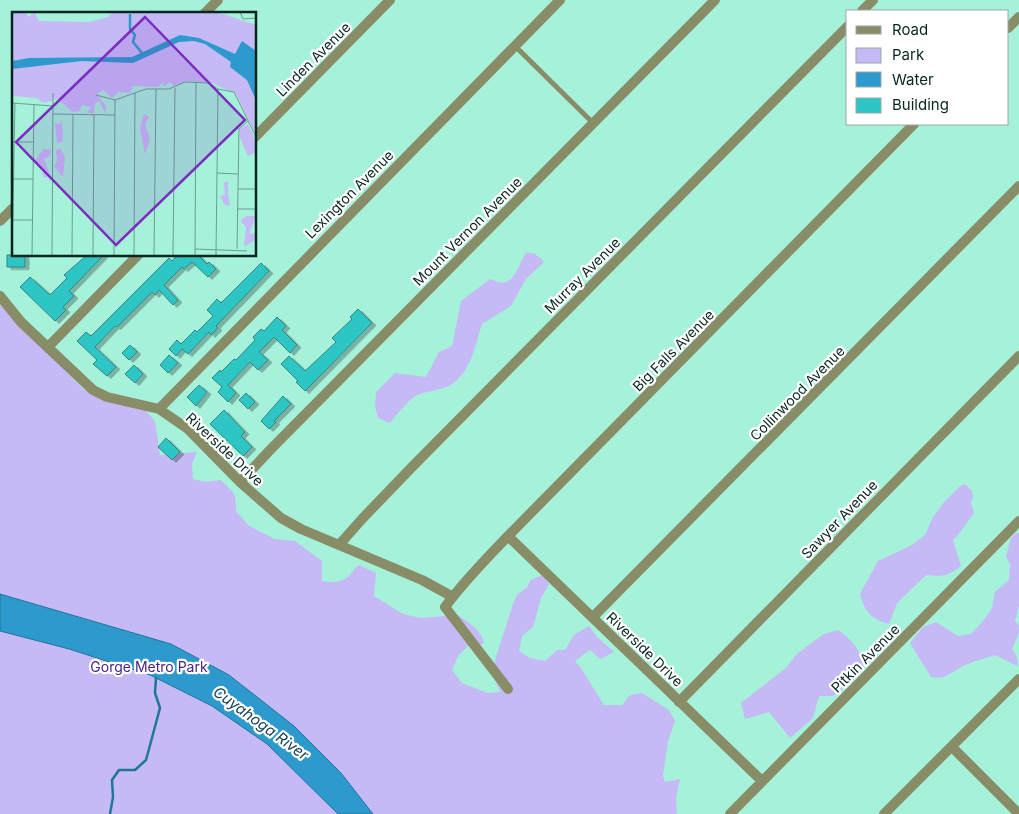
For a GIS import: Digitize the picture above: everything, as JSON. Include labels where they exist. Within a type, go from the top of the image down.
[{"type":"street","points":[[206,12],[218,0]]},
{"type":"street","name":"Linden Avenue","points":[[256,136],[390,0]]},
{"type":"street","name":"Lexington Avenue","points":[[159,409],[560,0]]},
{"type":"street","name":"Mount Vernon Avenue","points":[[240,482],[715,0]]},
{"type":"street","points":[[863,10],[873,0]]},
{"type":"street","points":[[1009,27],[1019,17]]},
{"type":"street","name":"Murray Avenue","points":[[339,546],[412,467],[846,28]]},
{"type":"street","name":"Big Falls Avenue","points":[[453,597],[508,536],[913,125]]},
{"type":"street","name":"Collinwood Avenue","points":[[593,617],[635,577],[1019,186]]},
{"type":"street","points":[[0,221],[12,209]]},
{"type":"street","points":[[48,347],[137,256]]},
{"type":"street","name":"Riverside Drive","points":[[0,296],[21,322],[93,390],[108,396],[159,409],[188,429],[240,482],[281,518],[339,546],[422,580],[453,597]]},
{"type":"street","name":"Sawyer Avenue","points":[[680,702],[1019,356]]},
{"type":"street","name":"Pitkin Avenue","points":[[730,814],[1019,521]]},
{"type":"street","name":"Riverside Drive","points":[[508,536],[762,782]]},
{"type":"street","points":[[453,597],[445,607],[508,689]]},
{"type":"street","points":[[884,814],[1019,679]]},
{"type":"street","points":[[952,747],[1019,814]]},
{"type":"lane","points":[[515,46],[594,123]]},
{"type":"green space","points":[[526,253],[536,255],[544,262],[526,279],[511,306],[482,324],[473,354],[457,380],[442,389],[419,394],[414,397],[390,423],[378,418],[375,407],[376,392],[395,373],[426,377],[439,352],[452,346],[461,301],[490,279],[502,283],[507,282],[514,276]]},
{"type":"green space","name":"Gorge Metro Park","points":[[0,304],[83,389],[99,398],[145,410],[155,421],[160,455],[197,452],[192,464],[193,479],[206,482],[221,480],[233,493],[236,500],[236,511],[249,526],[275,539],[295,541],[322,561],[322,581],[343,580],[359,565],[376,573],[374,596],[403,614],[421,618],[458,615],[471,624],[481,635],[484,644],[469,645],[458,656],[452,670],[462,683],[488,693],[500,692],[492,673],[513,604],[517,595],[527,587],[531,580],[542,575],[549,584],[541,598],[533,627],[522,636],[519,651],[530,658],[545,661],[557,650],[565,650],[574,635],[589,626],[598,638],[614,652],[600,659],[590,650],[575,661],[604,705],[622,705],[630,695],[642,693],[669,710],[675,721],[668,741],[663,776],[665,782],[680,779],[676,798],[677,814],[0,814]]},
{"type":"green space","points":[[965,484],[972,491],[973,498],[971,502],[974,513],[953,540],[961,566],[945,575],[926,575],[897,603],[889,624],[877,620],[866,610],[860,594],[878,561],[912,545],[925,535],[933,517],[945,501],[960,486]]},
{"type":"green space","points":[[1016,533],[1019,533],[1019,606],[1015,621],[1019,626],[1019,633],[1012,649],[1017,657],[1017,666],[995,655],[963,666],[946,676],[931,677],[910,643],[923,627],[936,622],[958,636],[971,634],[992,608],[995,592],[1009,580],[1010,565],[1006,556],[1011,538]]},
{"type":"green space","points":[[838,630],[851,641],[860,653],[864,664],[859,675],[833,696],[819,696],[813,718],[790,738],[769,712],[745,719],[741,703],[786,668],[796,655],[810,644],[824,634]]},
{"type":"water","name":"Cuyahoga River","points":[[0,594],[171,644],[229,675],[294,726],[341,773],[373,814],[338,814],[267,744],[212,706],[150,675],[69,649],[0,631]]},
{"type":"building","points":[[7,255],[25,256],[25,267],[7,267]]},
{"type":"building","points":[[86,256],[103,256],[69,291],[74,296],[63,307],[66,310],[55,321],[20,287],[30,277],[50,295],[67,278],[64,275]]},
{"type":"building","points":[[176,256],[199,256],[216,269],[208,277],[192,262],[184,269],[182,267],[164,285],[178,300],[173,305],[159,290],[155,295],[152,292],[117,327],[115,326],[95,347],[116,367],[107,376],[93,364],[97,360],[77,341],[86,332],[91,336],[169,258],[172,261]]},
{"type":"building","points":[[261,263],[269,271],[216,326],[218,328],[211,335],[209,332],[188,354],[182,349],[176,356],[169,349],[177,340],[181,344],[195,330],[197,332],[213,316],[207,310],[217,299],[221,303]]},
{"type":"building","points":[[358,309],[372,323],[305,391],[281,364],[289,356],[305,371],[336,342],[332,338],[352,319],[350,317]]},
{"type":"building","points":[[277,317],[286,326],[282,330],[297,345],[290,353],[274,337],[259,352],[268,360],[258,370],[250,362],[228,385],[236,393],[228,402],[218,392],[222,387],[212,378],[234,359],[236,360],[255,340],[253,337],[261,329],[264,331]]},
{"type":"building","points":[[130,345],[137,352],[129,360],[122,353]]},
{"type":"building","points":[[169,355],[178,363],[168,373],[160,365]]},
{"type":"building","points":[[134,365],[143,374],[135,383],[125,374]]},
{"type":"building","points":[[199,385],[207,392],[196,406],[187,397]]},
{"type":"building","points":[[246,393],[255,402],[248,409],[239,400]]},
{"type":"building","points":[[283,396],[291,404],[274,421],[276,422],[269,429],[261,421]]},
{"type":"building","points":[[224,410],[245,432],[241,436],[252,447],[243,456],[210,424]]},
{"type":"building","points":[[166,438],[180,452],[172,460],[158,447]]},
{"type":"waterway","points":[[110,814],[113,797],[112,780],[119,770],[135,770],[146,760],[160,708],[155,693],[156,678]]}]
